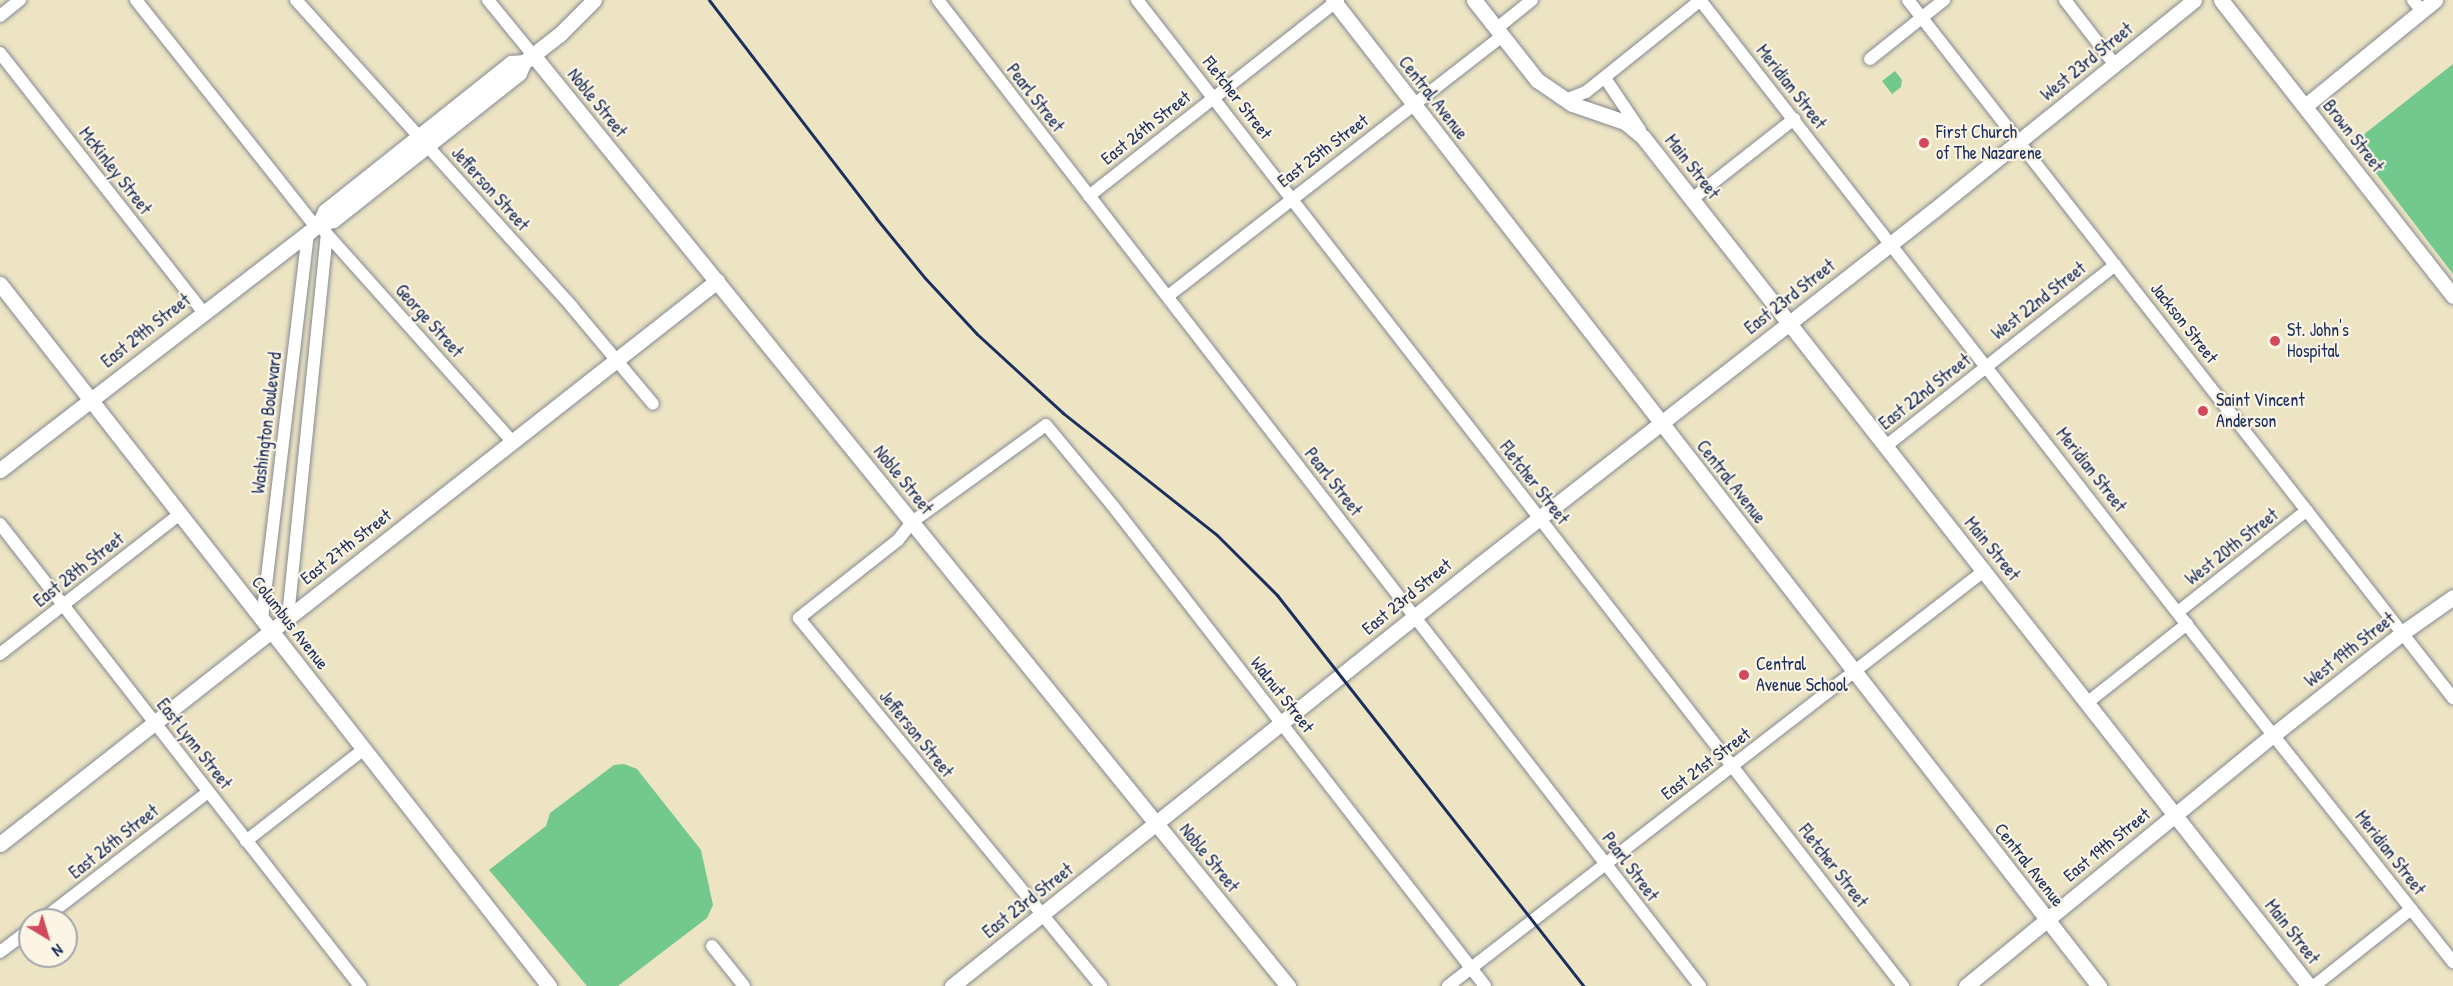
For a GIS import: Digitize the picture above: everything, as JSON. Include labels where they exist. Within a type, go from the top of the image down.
[{"type":"street","points":[[0,16],[20,0]]},
{"type":"street","name":"George Street","points":[[136,0],[317,229],[512,441]]},
{"type":"street","name":"Jefferson Street","points":[[296,0],[423,141],[653,404]]},
{"type":"street","name":"Noble Street","points":[[488,0],[529,58],[717,281],[1287,986]]},
{"type":"street","name":"East 29th Street","points":[[0,470],[202,311],[317,229],[325,211],[423,141],[511,63],[529,58],[560,34],[594,0]]},
{"type":"street","points":[[941,4],[956,0]]},
{"type":"street","name":"Fletcher Street","points":[[1137,0],[1904,986]]},
{"type":"street","name":"Main Street","points":[[1474,0],[1537,80],[1565,100],[1625,122],[1643,136]]},
{"type":"street","name":"East 25th Street","points":[[1168,296],[1414,104],[1499,32],[1532,0]]},
{"type":"street","points":[[1565,100],[1582,95],[1701,0]]},
{"type":"street","name":"Meridian Street","points":[[1701,0],[2273,735],[2453,962]]},
{"type":"street","name":"Jackson Street","points":[[1908,0],[2453,698]]},
{"type":"street","points":[[1870,59],[1944,0]]},
{"type":"street","points":[[2065,0],[2115,65]]},
{"type":"street","name":"West 23rd Street","points":[[1891,244],[2194,0]]},
{"type":"street","name":"Brown Street","points":[[2221,0],[2453,296]]},
{"type":"street","points":[[2305,106],[2417,5],[2435,0]]},
{"type":"street","name":"East 26th Street","points":[[1089,196],[1336,1]]},
{"type":"street","name":"Central Avenue","points":[[1336,1],[1660,423],[2099,986]]},
{"type":"street","name":"Pearl Street","points":[[941,4],[1700,986]]},
{"type":"street","name":"McKinley Street","points":[[0,53],[202,311]]},
{"type":"street","name":"Main Street","points":[[1605,78],[1643,136],[2309,986]]},
{"type":"street","points":[[1692,199],[1794,119]]},
{"type":"street","points":[[288,617],[317,229]]},
{"type":"street","name":"Washington Boulevard","points":[[267,625],[317,229]]},
{"type":"street","name":"East 23rd Street","points":[[952,986],[1538,518],[1891,244]]},
{"type":"street","name":"West 22nd Street","points":[[1987,367],[2115,265]]},
{"type":"street","name":"East 27th Street","points":[[0,844],[155,722],[267,625],[288,617],[717,281]]},
{"type":"street","name":"Columbus Avenue","points":[[0,284],[549,986]]},
{"type":"street","name":"East 22nd Street","points":[[1886,446],[1987,367]]},
{"type":"street","name":"Walnut Street","points":[[912,522],[1041,426],[1051,427],[1485,986]]},
{"type":"street","name":"West 20th Street","points":[[2178,612],[2307,510]]},
{"type":"street","name":"East 28th Street","points":[[0,654],[180,514]]},
{"type":"street","name":"Jefferson Street","points":[[912,522],[898,540],[799,618],[1003,870],[1043,914],[1101,986]]},
{"type":"street","name":"East Lynn Street","points":[[0,524],[360,986]]},
{"type":"street","name":"East 21st Street","points":[[1448,986],[1985,570]]},
{"type":"street","name":"West 19th Street","points":[[2273,735],[2402,633],[2453,597]]},
{"type":"street","points":[[2088,702],[2187,624]]},
{"type":"street","name":"East 19th Street","points":[[1966,986],[2273,735]]},
{"type":"street","points":[[246,841],[364,749]]},
{"type":"street","name":"East 26th Street","points":[[58,908],[208,792]]},
{"type":"street","points":[[2314,986],[2411,909]]},
{"type":"street","points":[[0,952],[18,938]]},
{"type":"street","points":[[712,946],[744,986]]},
{"type":"green space","points":[[2453,64],[2453,274],[2353,143]]},
{"type":"green space","points":[[1895,71],[1902,80],[1901,87],[1892,94],[1882,81]]},
{"type":"green space","points":[[624,764],[637,769],[701,850],[713,905],[707,918],[618,986],[587,986],[489,870],[546,826],[550,813],[614,765]]},
{"type":"railway","points":[[709,0],[876,218],[925,278],[977,334],[1063,413],[1217,535],[1277,595],[1584,986]]},
{"type":"place","name":"First Church of The Nazarene","points":[[1924,143]]},
{"type":"place","name":"St. John's Hospital","points":[[2275,341]]},
{"type":"place","name":"Saint Vincent Anderson","points":[[2203,411]]},
{"type":"place","name":"Central Avenue School","points":[[1744,675]]}]
